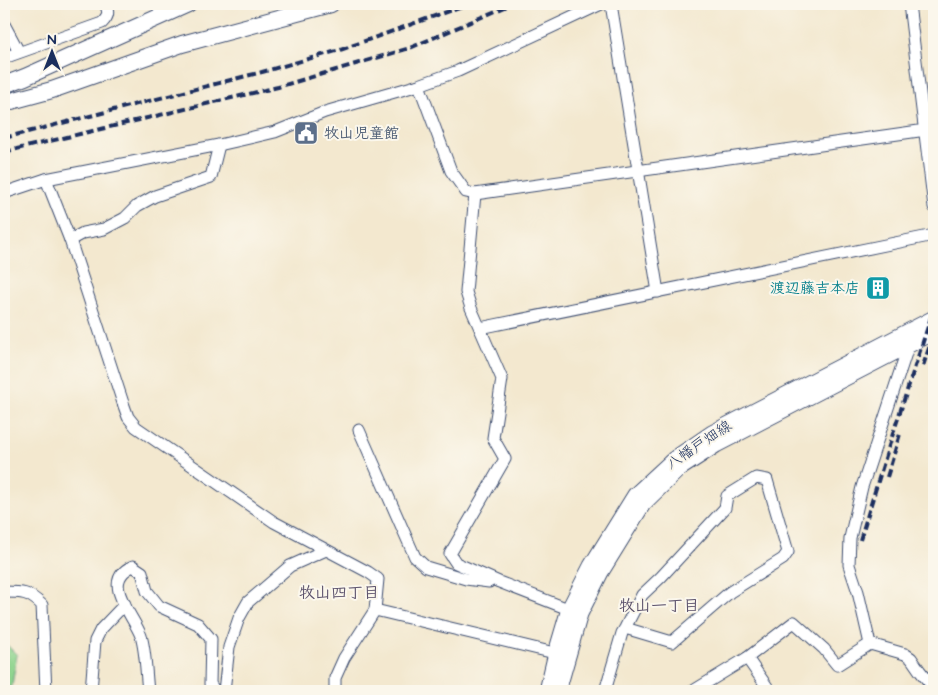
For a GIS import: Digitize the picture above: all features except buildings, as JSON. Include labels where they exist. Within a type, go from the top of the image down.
[{"type":"highway","points":[[4,85],[188,4]]},
{"type":"highway","points":[[4,103],[52,90],[182,44],[331,4]]},
{"type":"main road","name":"八幡戸畑線","points":[[547,691],[591,566],[635,495],[674,459],[712,433],[934,318]]},
{"type":"main road","name":"八幡戸畑線","points":[[575,611],[643,504],[679,469],[716,445],[934,332]]},
{"type":"main road","name":"八幡戸畑線","points":[[558,691],[561,655]]},
{"type":"street","points":[[4,58],[102,23],[107,18],[109,11],[105,4]]},
{"type":"street","points":[[4,193],[46,179],[275,132],[325,112],[419,85],[458,71],[601,4]]},
{"type":"street","points":[[611,4],[658,292]]},
{"type":"street","points":[[909,4],[934,207]]},
{"type":"street","points":[[4,24],[19,52]]},
{"type":"street","points":[[419,85],[451,171],[466,192],[475,194],[926,130]]},
{"type":"street","points":[[70,240],[83,233],[104,229],[118,222],[137,206],[154,196],[211,177],[219,145]]},
{"type":"street","points":[[46,179],[70,240],[128,417],[136,427],[274,522],[378,579],[375,610],[344,658],[335,678],[335,691]]},
{"type":"street","points":[[475,194],[466,292],[502,380],[493,438],[505,459],[450,554],[456,563],[499,582],[575,611]]},
{"type":"street","points":[[480,328],[934,235]]},
{"type":"street","points":[[870,644],[858,592],[849,565],[850,538],[854,515],[909,344],[934,338]]},
{"type":"street","points":[[359,430],[415,557],[426,567],[458,577],[499,582]]},
{"type":"street","points":[[605,691],[625,628],[642,595],[662,578],[725,508],[727,496],[756,478],[767,480],[788,552],[783,559],[730,592],[672,642],[625,628]]},
{"type":"street","points":[[224,691],[230,647],[239,618],[248,602],[290,566],[326,550]]},
{"type":"street","points":[[148,691],[141,637],[118,586],[119,576],[124,570],[133,566],[142,572],[147,591],[159,606],[198,624],[211,638],[210,684],[215,691]]},
{"type":"street","points":[[4,592],[24,592],[35,597],[42,606],[46,691]]},
{"type":"street","points":[[91,691],[95,640],[101,629],[125,604]]},
{"type":"street","points":[[375,610],[561,655]]},
{"type":"street","points":[[693,691],[747,658],[794,622],[824,649],[836,665],[870,644],[905,654],[911,658],[934,688]]},
{"type":"street","points":[[747,658],[770,691]]},
{"type":"green space","points":[[4,642],[17,655],[11,691],[4,691]]},
{"type":"railway","points":[[4,138],[262,72],[340,50],[468,4]]},
{"type":"railway","points":[[4,152],[278,87],[410,48],[512,4]]},
{"type":"railway","points":[[860,540],[934,308]]},
{"type":"railway","points":[[923,366],[934,333]]},
{"type":"railway","points":[[887,477],[900,434]]},
{"type":"place","name":"牧山児童館","points":[[306,133]]},
{"type":"place","name":"渡辺藤吉本店","points":[[878,288]]},
{"type":"district","name":"牧山四丁目","points":[[339,593]]},
{"type":"district","name":"牧山一丁目","points":[[659,606]]}]
